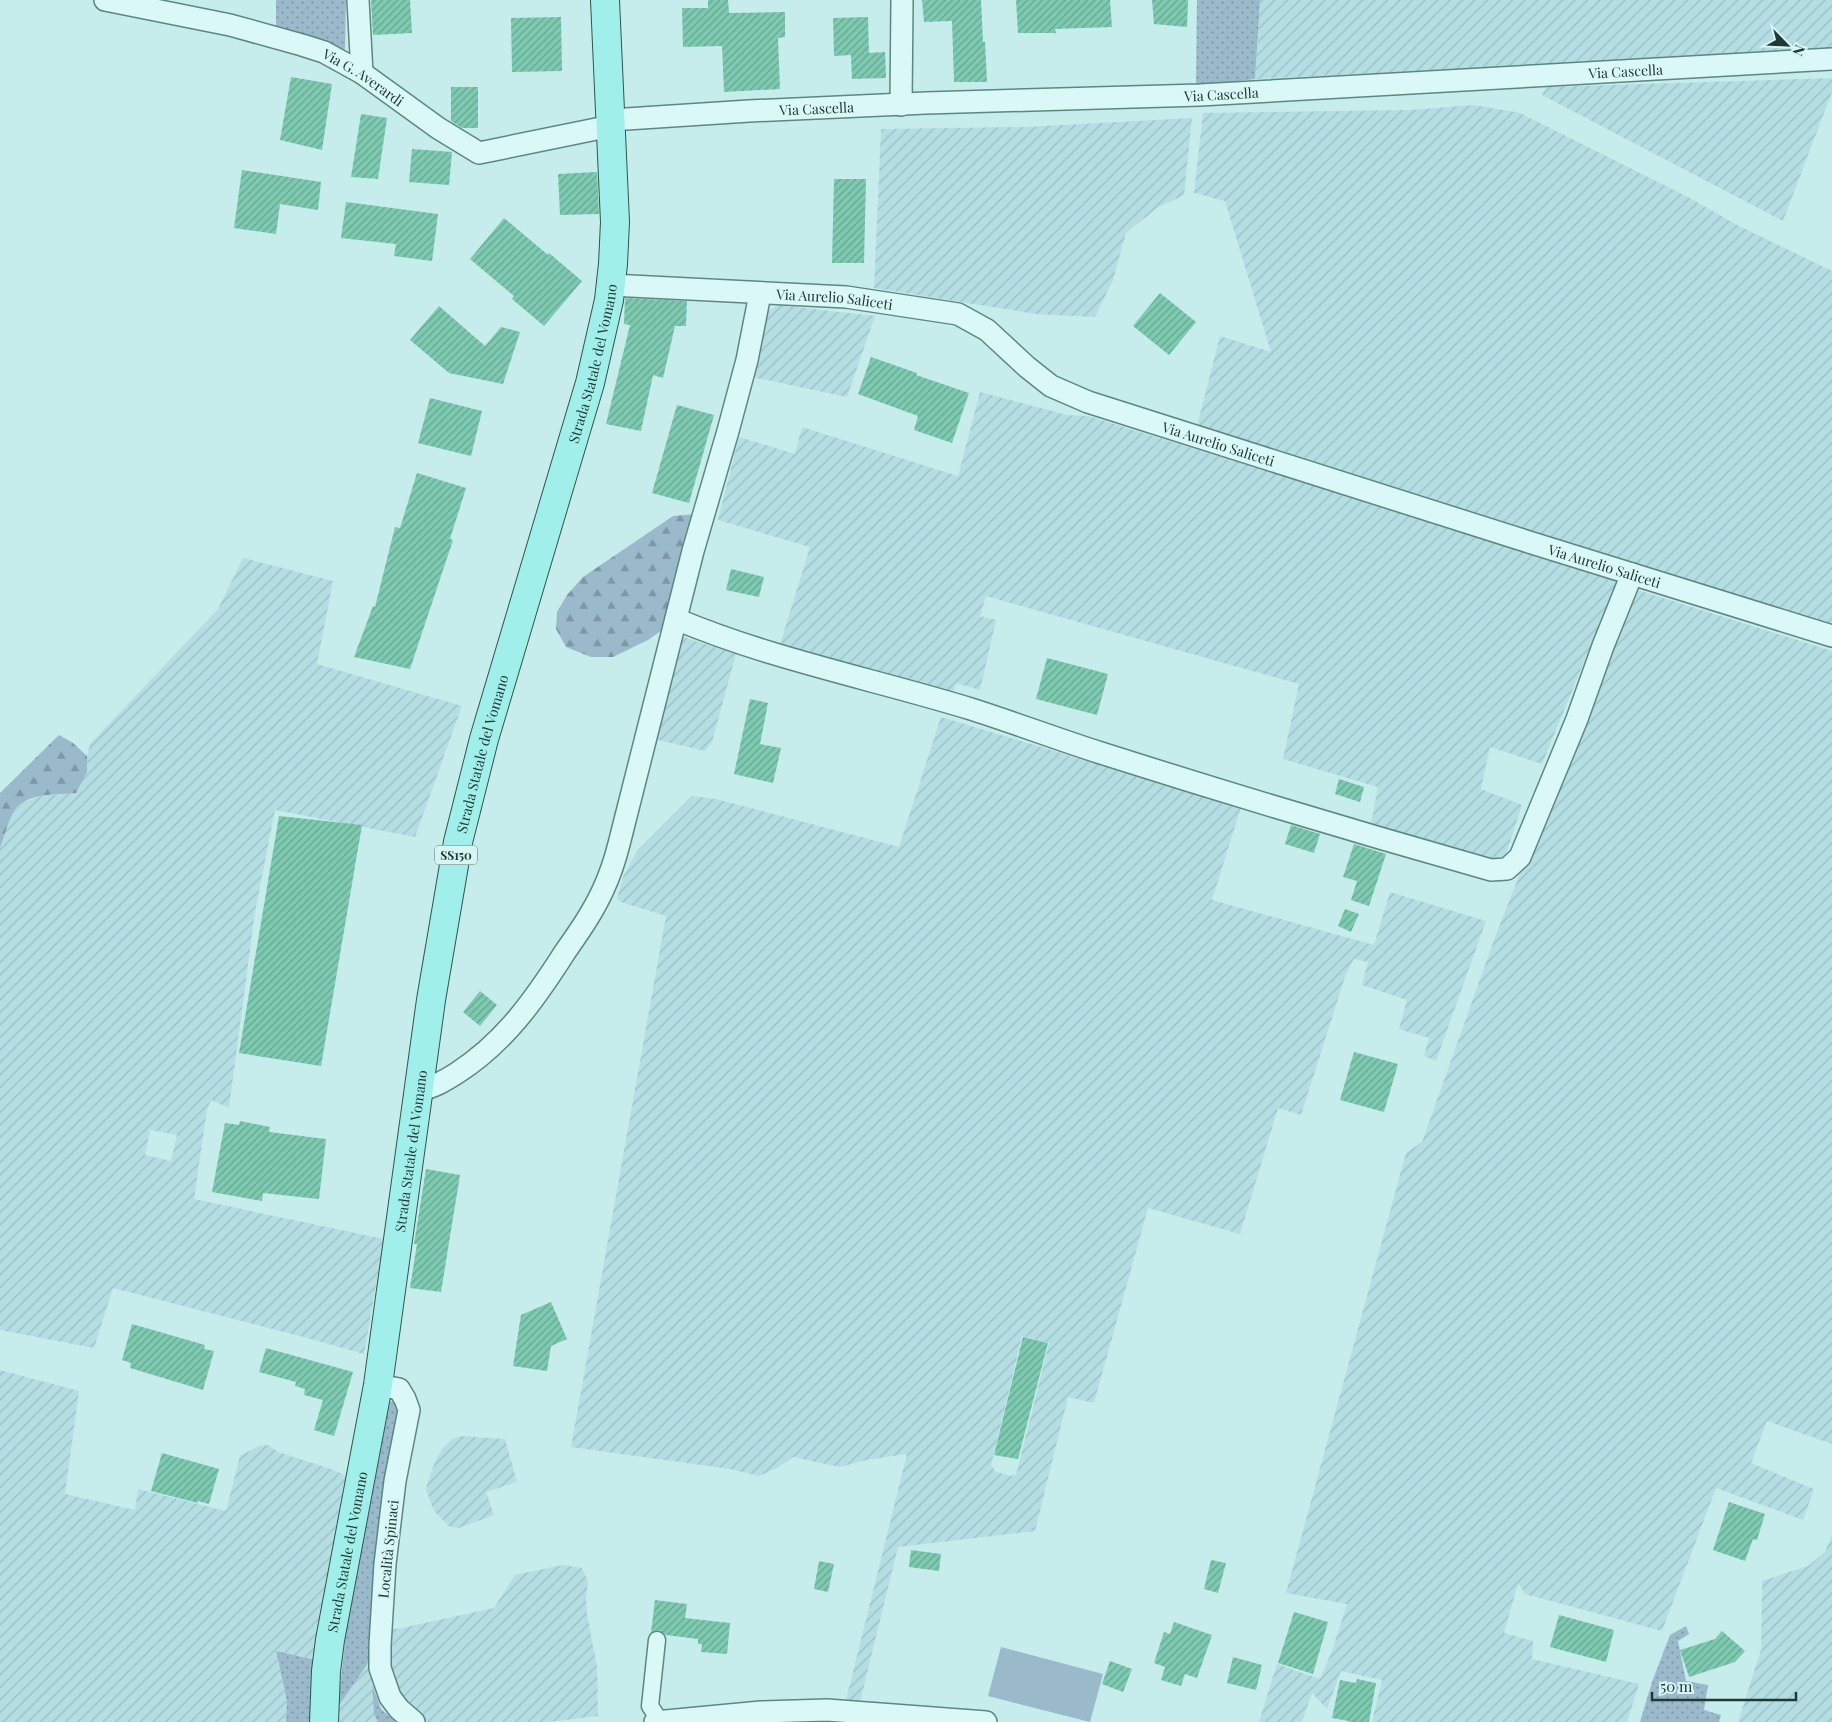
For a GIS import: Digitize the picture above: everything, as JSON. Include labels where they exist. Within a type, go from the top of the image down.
[{"type":"main road","name":"Strada Statale del Vomano","points":[[324,1722],[326,1671],[330,1640],[378,1385],[445,913],[465,814],[510,650],[588,392],[611,286],[615,222],[605,0]]},
{"type":"street","name":"Via G. Averardi","points":[[106,0],[211,21],[302,45],[339,59],[362,73],[438,128],[479,153],[611,123]]},
{"type":"street","points":[[358,0],[362,73]]},
{"type":"street","points":[[901,105],[902,0]]},
{"type":"street","name":"Via Cascella","points":[[611,123],[749,111],[1200,95],[1832,59]]},
{"type":"street","name":"Via Aurelio Saliceti","points":[[611,286],[846,297],[958,314],[987,330],[1027,367],[1051,386],[1079,399],[1832,636]]},
{"type":"street","points":[[419,1090],[438,1084],[464,1068],[492,1047],[511,1028],[543,986],[598,901],[615,861],[692,551],[745,368],[760,294]]},
{"type":"street","points":[[676,619],[718,637],[970,709],[1108,755],[1490,870],[1507,869],[1520,857],[1577,719],[1603,646],[1632,574]]},
{"type":"street","name":"Località Spinaci","points":[[378,1385],[399,1389],[405,1398],[409,1410],[395,1481],[385,1564],[380,1668],[390,1697],[399,1710],[414,1722]]},
{"type":"street","points":[[657,1640],[650,1706],[660,1722]]},
{"type":"street","points":[[655,1722],[761,1712],[827,1710],[986,1722]]},
{"type":"shaded area","points":[[1260,0],[1832,0],[1832,51],[1255,79]]},
{"type":"shaded area","points":[[1832,78],[1832,92],[1783,221],[1542,95],[1546,87]]},
{"type":"shaded area","points":[[1474,105],[1520,113],[1688,197],[1737,225],[1832,271],[1832,627],[1197,426],[1220,336],[1271,352],[1225,201],[1194,193],[1203,113],[1409,110]]},
{"type":"shaded area","points":[[1192,118],[1184,195],[1157,208],[1126,233],[1113,280],[1095,317],[1036,314],[874,288],[881,129],[1026,127]]},
{"type":"shaded area","points":[[778,305],[875,316],[847,397],[752,377],[768,311]]},
{"type":"shaded area","points":[[980,392],[1067,415],[1088,416],[1618,579],[1542,764],[1490,747],[1481,789],[1522,805],[1503,863],[1370,829],[1378,787],[1283,759],[1299,684],[986,596],[980,616],[996,620],[980,690],[956,683],[951,698],[778,651],[810,547],[718,520],[739,437],[795,454],[802,427],[958,476]]},
{"type":"shaded area","points":[[243,558],[333,581],[317,664],[462,706],[415,837],[275,810],[255,912],[229,1108],[211,1100],[207,1110],[194,1199],[384,1239],[364,1354],[113,1288],[94,1348],[0,1330],[0,848],[12,813],[23,802],[45,795],[61,794],[87,772],[87,756],[90,744],[218,609]],"holes":[[[150,1130],[177,1135],[171,1161],[145,1155]]]},
{"type":"shaded area","points":[[1631,588],[1832,651],[1832,1444],[1767,1421],[1751,1463],[1814,1489],[1803,1520],[1716,1488],[1662,1631],[1525,1594],[1518,1583],[1504,1633],[1533,1641],[1532,1659],[1639,1684],[1627,1722],[1372,1722],[1382,1680],[1341,1671],[1327,1709],[1312,1693],[1302,1722],[1259,1722],[1277,1664],[1320,1679],[1332,1651],[1347,1604],[1286,1593],[1406,1153],[1422,1142],[1494,940]]},
{"type":"shaded area","points":[[677,635],[736,654],[712,742],[705,751],[650,738]]},
{"type":"shaded area","points":[[941,717],[1241,807],[1212,900],[1374,945],[1390,892],[1486,921],[1436,1061],[1424,1056],[1429,1038],[1399,1029],[1407,1000],[1362,985],[1368,962],[1354,959],[1346,974],[1301,1115],[1278,1108],[1240,1234],[1148,1208],[1094,1403],[1068,1397],[1035,1531],[898,1547],[859,1706],[845,1704],[907,1454],[866,1460],[840,1467],[793,1457],[779,1467],[759,1476],[730,1469],[571,1447],[666,916],[621,902],[617,899],[623,877],[637,851],[692,796],[716,799],[899,847]],"holes":[[[1022,1336],[1049,1343],[1016,1475],[1010,1476],[995,1471],[991,1465]]]},
{"type":"shaded area","points":[[0,1370],[79,1391],[65,1494],[135,1510],[138,1489],[226,1511],[240,1456],[259,1446],[268,1445],[278,1452],[331,1469],[354,1479],[315,1660],[276,1652],[287,1701],[286,1722],[0,1722]]},
{"type":"shaded area","points":[[461,1436],[505,1439],[517,1482],[486,1492],[494,1515],[459,1528],[450,1527],[434,1511],[426,1490],[435,1461],[443,1448],[452,1439]]},
{"type":"shaded area","points":[[1832,1535],[1832,1722],[1738,1722],[1761,1650],[1762,1581],[1808,1566],[1825,1552]]},
{"type":"shaded area","points":[[563,1565],[582,1568],[588,1581],[587,1614],[597,1667],[598,1716],[548,1722],[416,1722],[392,1688],[385,1629],[397,1629],[494,1608],[515,1575]]},
{"type":"shaded area","points":[[370,1660],[374,1714],[378,1722],[338,1722],[338,1707]]},
{"type":"green space","points":[[276,0],[346,0],[345,49],[327,49],[276,31]]},
{"type":"green space","points":[[1197,0],[1260,0],[1255,79],[1196,86]]},
{"type":"green space","points":[[695,514],[665,628],[648,640],[613,657],[591,657],[566,647],[556,629],[557,612],[567,595],[583,577],[673,516]]},
{"type":"green space","points":[[59,735],[73,743],[87,756],[87,772],[76,793],[40,796],[23,802],[10,819],[0,848],[0,793]]},
{"type":"green space","points":[[390,1401],[400,1407],[370,1660],[338,1707],[346,1632]]},
{"type":"green space","points":[[1686,1626],[1689,1634],[1678,1641],[1686,1681],[1708,1685],[1704,1710],[1721,1715],[1719,1722],[1640,1722],[1652,1682],[1670,1635]]},
{"type":"green space","points":[[1001,1647],[1103,1674],[1090,1722],[988,1696]]},
{"type":"green space","points":[[276,1651],[315,1660],[313,1722],[286,1722],[287,1701]]},
{"type":"green space","points":[[372,1684],[381,1709],[396,1722],[378,1722],[374,1714]]},
{"type":"building","points":[[371,0],[410,0],[412,33],[373,35]]},
{"type":"building","points":[[708,0],[728,0],[729,13],[785,12],[785,37],[778,38],[780,89],[724,92],[722,46],[683,47],[682,8],[708,8]]},
{"type":"building","points":[[922,0],[981,0],[987,82],[954,82],[952,21],[924,22]]},
{"type":"building","points":[[1016,0],[1110,0],[1112,27],[1055,29],[1056,33],[1018,33]]},
{"type":"building","points":[[1152,0],[1188,0],[1187,27],[1154,24]]},
{"type":"building","points":[[561,17],[562,71],[512,72],[511,18]]},
{"type":"building","points":[[868,17],[869,53],[885,52],[886,78],[852,79],[851,55],[834,56],[833,18]]},
{"type":"building","points":[[291,77],[332,84],[322,150],[280,140]]},
{"type":"building","points":[[451,87],[478,87],[478,128],[462,128],[451,121]]},
{"type":"building","points":[[361,114],[387,118],[378,179],[351,177]]},
{"type":"building","points":[[412,149],[452,152],[449,185],[409,182]]},
{"type":"building","points":[[242,170],[321,182],[318,210],[280,204],[276,234],[234,228]]},
{"type":"building","points":[[597,172],[599,214],[560,215],[558,174]]},
{"type":"building","points":[[834,179],[866,179],[864,263],[832,263]]},
{"type":"building","points":[[346,202],[438,214],[432,261],[394,256],[396,244],[341,238]]},
{"type":"building","points":[[504,218],[582,281],[544,326],[512,299],[514,296],[470,259]]},
{"type":"building","points":[[1160,293],[1196,322],[1169,355],[1133,326]]},
{"type":"building","points":[[625,298],[687,301],[686,326],[675,326],[663,378],[653,375],[641,431],[606,424],[630,325],[624,324]]},
{"type":"building","points":[[439,306],[485,346],[501,327],[520,332],[503,384],[449,373],[410,340]]},
{"type":"building","points":[[871,357],[969,393],[952,443],[914,430],[918,416],[858,394]]},
{"type":"building","points":[[430,398],[482,411],[471,456],[418,443]]},
{"type":"building","points":[[677,405],[714,415],[689,503],[652,493]]},
{"type":"building","points":[[417,473],[466,488],[450,539],[453,540],[410,669],[354,657],[373,606],[375,607],[395,527],[400,528]]},
{"type":"building","points":[[731,569],[764,577],[759,597],[726,590]]},
{"type":"building","points":[[1047,658],[1108,674],[1097,715],[1036,699]]},
{"type":"building","points":[[750,699],[768,703],[760,744],[781,748],[773,783],[734,774]]},
{"type":"building","points":[[1339,779],[1364,787],[1360,802],[1335,794]]},
{"type":"building","points":[[279,816],[362,825],[321,1066],[239,1053]]},
{"type":"building","points":[[1291,825],[1320,834],[1314,853],[1285,844]]},
{"type":"building","points":[[1354,844],[1386,854],[1369,906],[1351,900],[1357,881],[1343,877]]},
{"type":"building","points":[[1345,909],[1359,914],[1351,932],[1338,926]]},
{"type":"building","points":[[480,991],[497,1005],[480,1026],[463,1012]]},
{"type":"building","points":[[1354,1052],[1398,1064],[1384,1112],[1340,1100]]},
{"type":"building","points":[[240,1121],[270,1127],[269,1132],[326,1139],[319,1199],[263,1193],[262,1201],[212,1192],[225,1123],[239,1125]]},
{"type":"building","points":[[426,1169],[460,1175],[441,1292],[410,1288],[417,1244],[414,1244]]},
{"type":"building","points":[[551,1302],[567,1339],[551,1346],[547,1371],[513,1366],[521,1315]]},
{"type":"building","points":[[132,1324],[205,1345],[204,1349],[214,1351],[203,1390],[130,1368],[131,1363],[122,1360]]},
{"type":"building","points":[[1023,1337],[1048,1343],[1018,1459],[994,1455]]},
{"type":"building","points":[[266,1348],[353,1372],[334,1436],[314,1430],[323,1400],[304,1395],[305,1389],[295,1386],[296,1382],[259,1372]]},
{"type":"building","points":[[162,1453],[219,1469],[209,1504],[151,1491]]},
{"type":"building","points":[[1729,1502],[1765,1514],[1757,1540],[1753,1539],[1745,1561],[1713,1550]]},
{"type":"building","points":[[911,1550],[941,1554],[939,1571],[909,1567]]},
{"type":"building","points":[[1211,1560],[1226,1563],[1218,1593],[1204,1589]]},
{"type":"building","points":[[819,1561],[834,1564],[828,1592],[814,1589]]},
{"type":"building","points":[[655,1600],[687,1604],[685,1618],[730,1623],[727,1654],[701,1652],[702,1644],[698,1644],[698,1639],[666,1635],[659,1630],[651,1632]]},
{"type":"building","points":[[1294,1612],[1328,1622],[1313,1674],[1278,1663]]},
{"type":"building","points":[[1559,1615],[1614,1630],[1606,1662],[1550,1647]]},
{"type":"building","points":[[1174,1622],[1212,1635],[1197,1678],[1185,1674],[1181,1686],[1161,1680],[1165,1667],[1154,1663],[1164,1632],[1170,1634]]},
{"type":"building","points":[[1722,1631],[1745,1651],[1735,1662],[1689,1677],[1680,1650],[1715,1639]]},
{"type":"building","points":[[1233,1657],[1262,1665],[1256,1690],[1227,1683]]},
{"type":"building","points":[[1110,1661],[1132,1669],[1123,1692],[1102,1684]]},
{"type":"building","points":[[1357,1679],[1376,1683],[1369,1722],[1348,1722],[1332,1718],[1340,1680],[1356,1683]]}]
